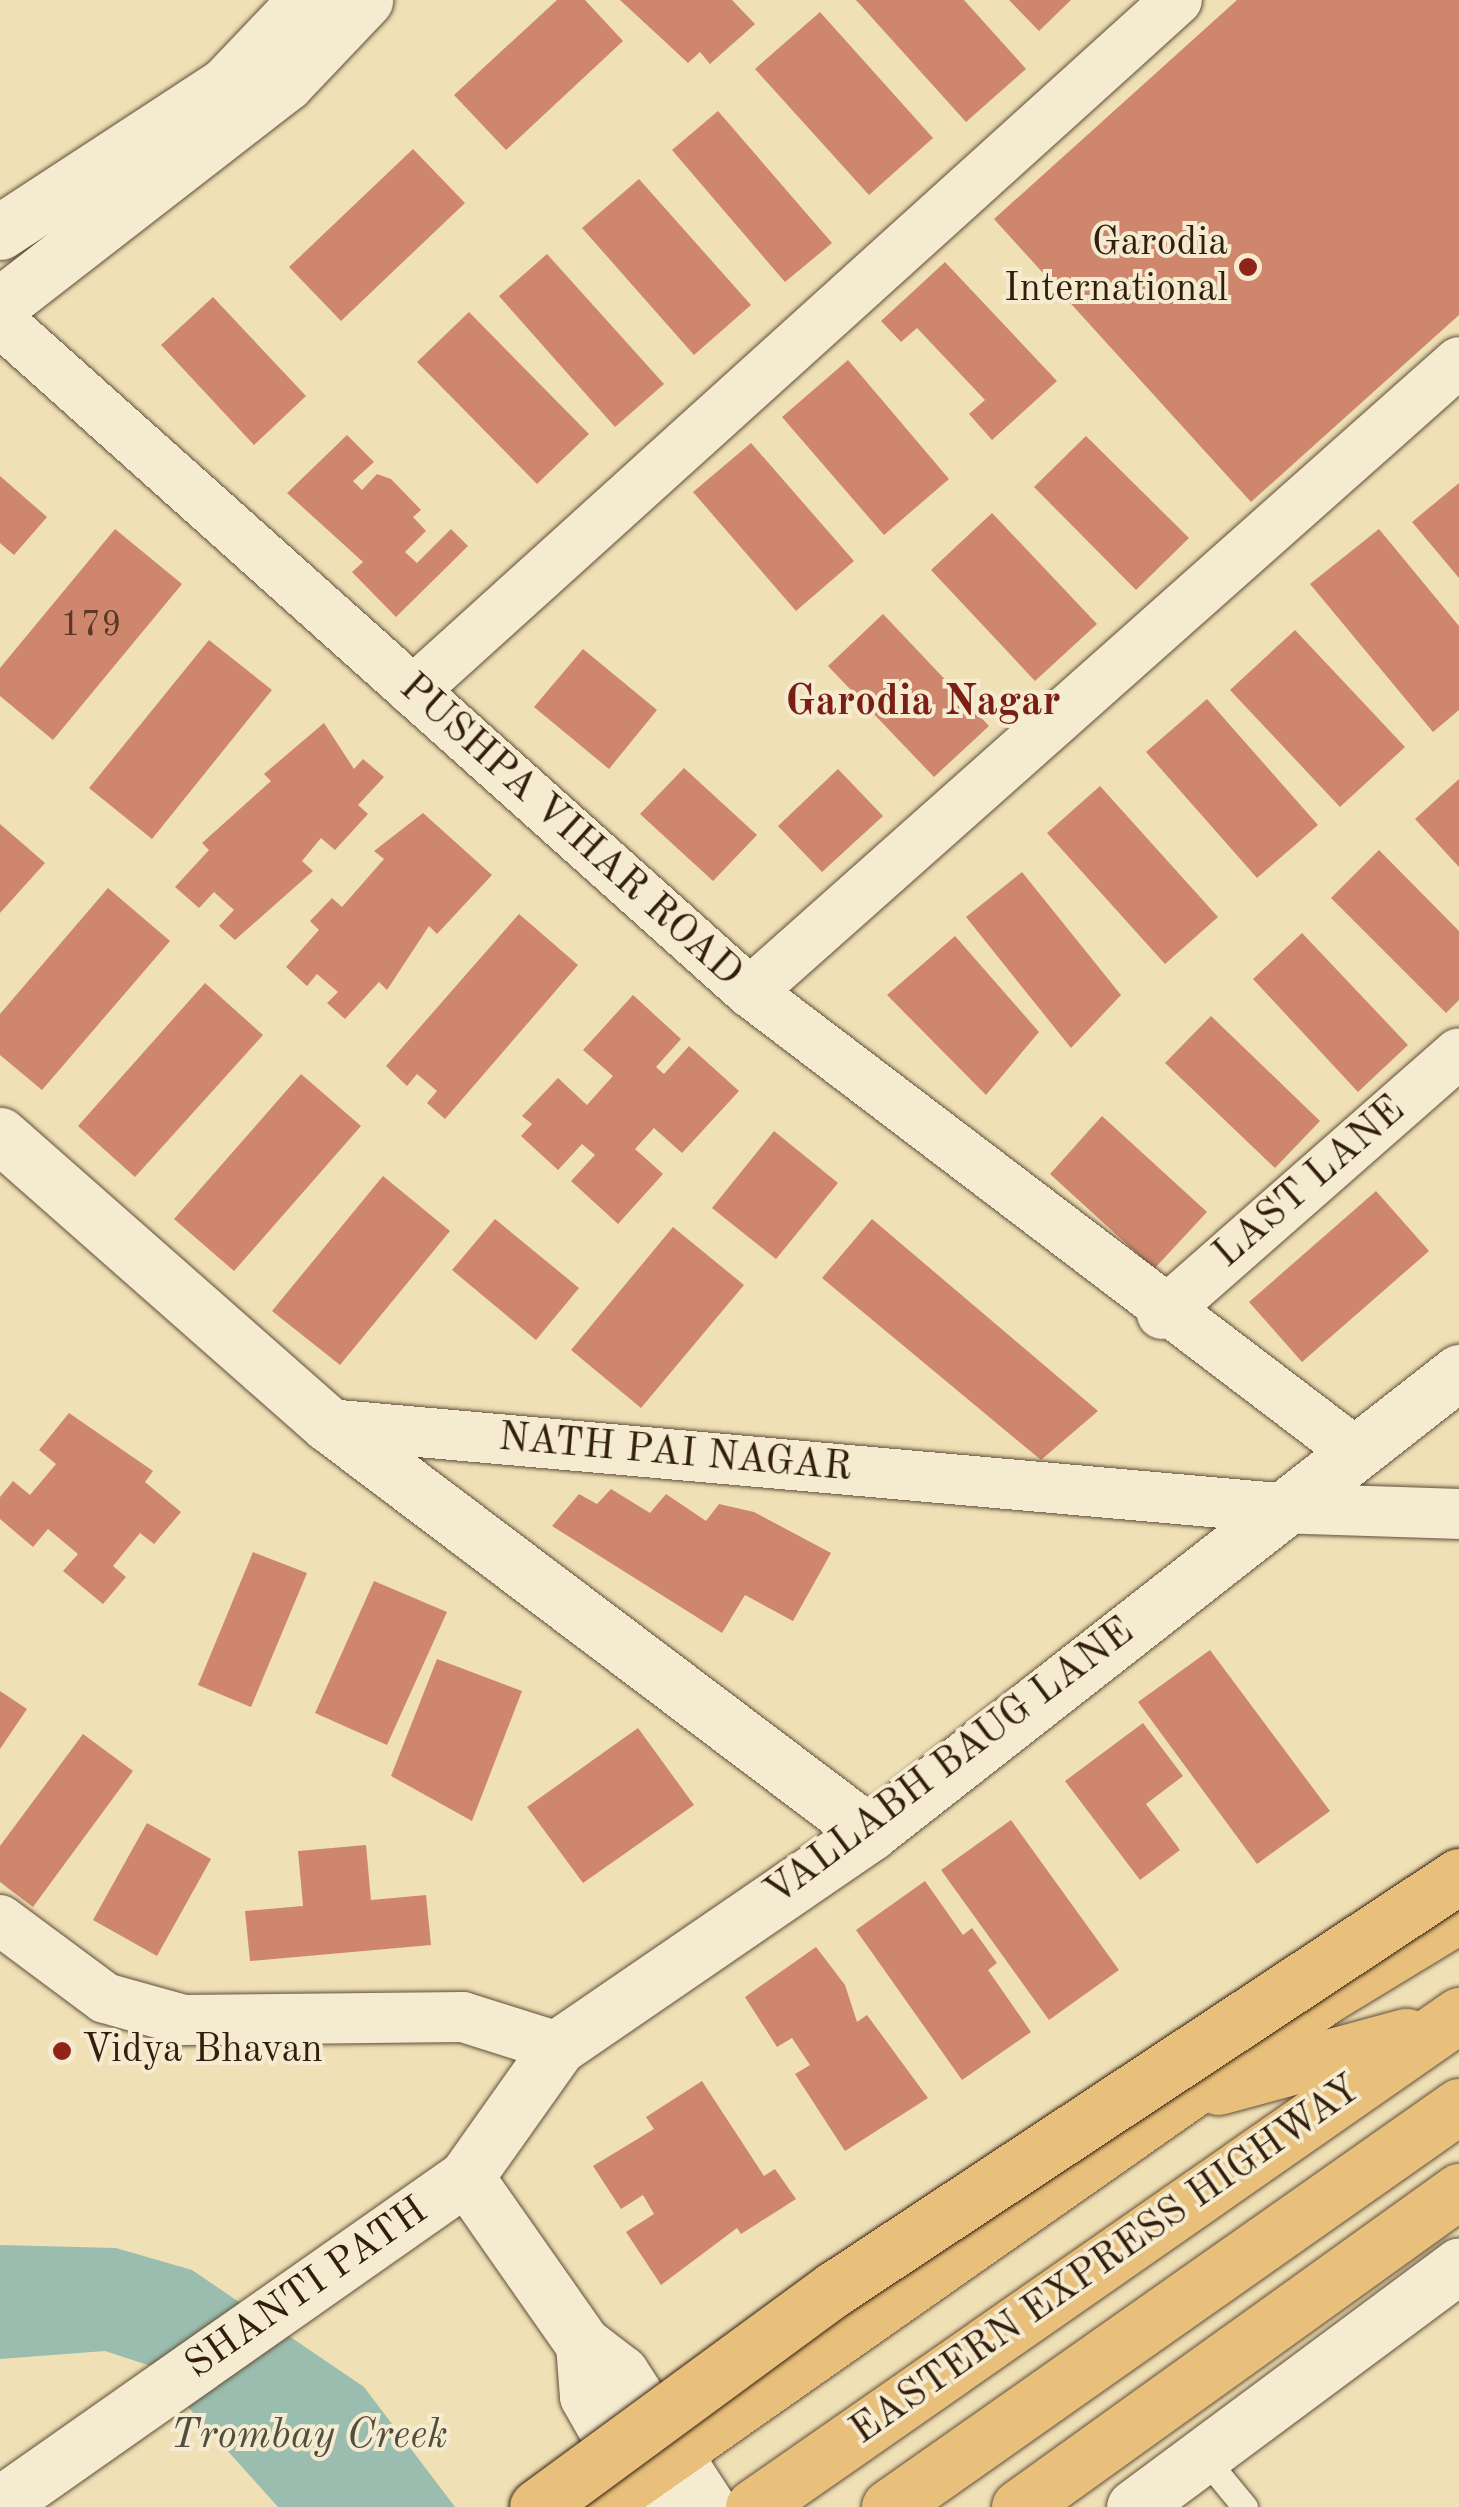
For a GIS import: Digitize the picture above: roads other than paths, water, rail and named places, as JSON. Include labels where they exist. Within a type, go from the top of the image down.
[{"type":"highway","points":[[537,2507],[834,2289],[1459,1878]]},
{"type":"highway","points":[[638,2487],[1324,1997],[1459,1915]]},
{"type":"highway","points":[[1181,2097],[1451,2020]]},
{"type":"highway","name":"EASTERN EXPRESS HIGHWAY","points":[[753,2507],[1451,2020]]},
{"type":"highway","points":[[889,2507],[1459,2106]]},
{"type":"highway","points":[[1019,2507],[1459,2191]]},
{"type":"street","points":[[0,232],[225,85],[306,0]]},
{"type":"street","points":[[0,305],[286,83],[365,0]]},
{"type":"street","points":[[412,691],[1176,0]]},
{"type":"street","name":"PUSHPA VIHAR ROAD","points":[[0,321],[750,992],[1162,1314],[1354,1451]]},
{"type":"street","points":[[750,992],[1459,362]]},
{"type":"street","name":"LAST LANE","points":[[1162,1314],[1459,1053]]},
{"type":"street","points":[[0,1135],[328,1424],[870,1833]]},
{"type":"street","name":"VALLABH BAUG LANE","points":[[466,2177],[558,2048],[870,1833],[1278,1508],[1459,1372]]},
{"type":"street","name":"NATH PAI NAGAR","points":[[328,1424],[1278,1508],[1459,1514]]},
{"type":"street","points":[[1324,1997],[1459,1878]]},
{"type":"street","points":[[0,1920],[104,1998],[184,2020],[464,2017],[558,2048]]},
{"type":"street","points":[[466,2177],[583,2344],[621,2374],[638,2487],[708,2507]]},
{"type":"street","name":"SHANTI PATH","points":[[13,2482],[119,2422],[466,2177]]},
{"type":"street","points":[[1134,2507],[1459,2266]]},
{"type":"lane","points":[[1203,2456],[1246,2507]]},
{"type":"water","name":"Trombay Creek","points":[[0,2245],[116,2248],[192,2270],[364,2387],[455,2507],[278,2507],[151,2366],[105,2351],[0,2359]]},
{"type":"place","name":"Garodia International","points":[[1248,267]]},
{"type":"place","name":"Vidya Bhavan","points":[[62,2051]]},
{"type":"district","name":"Garodia Nagar","points":[[923,703]]}]
